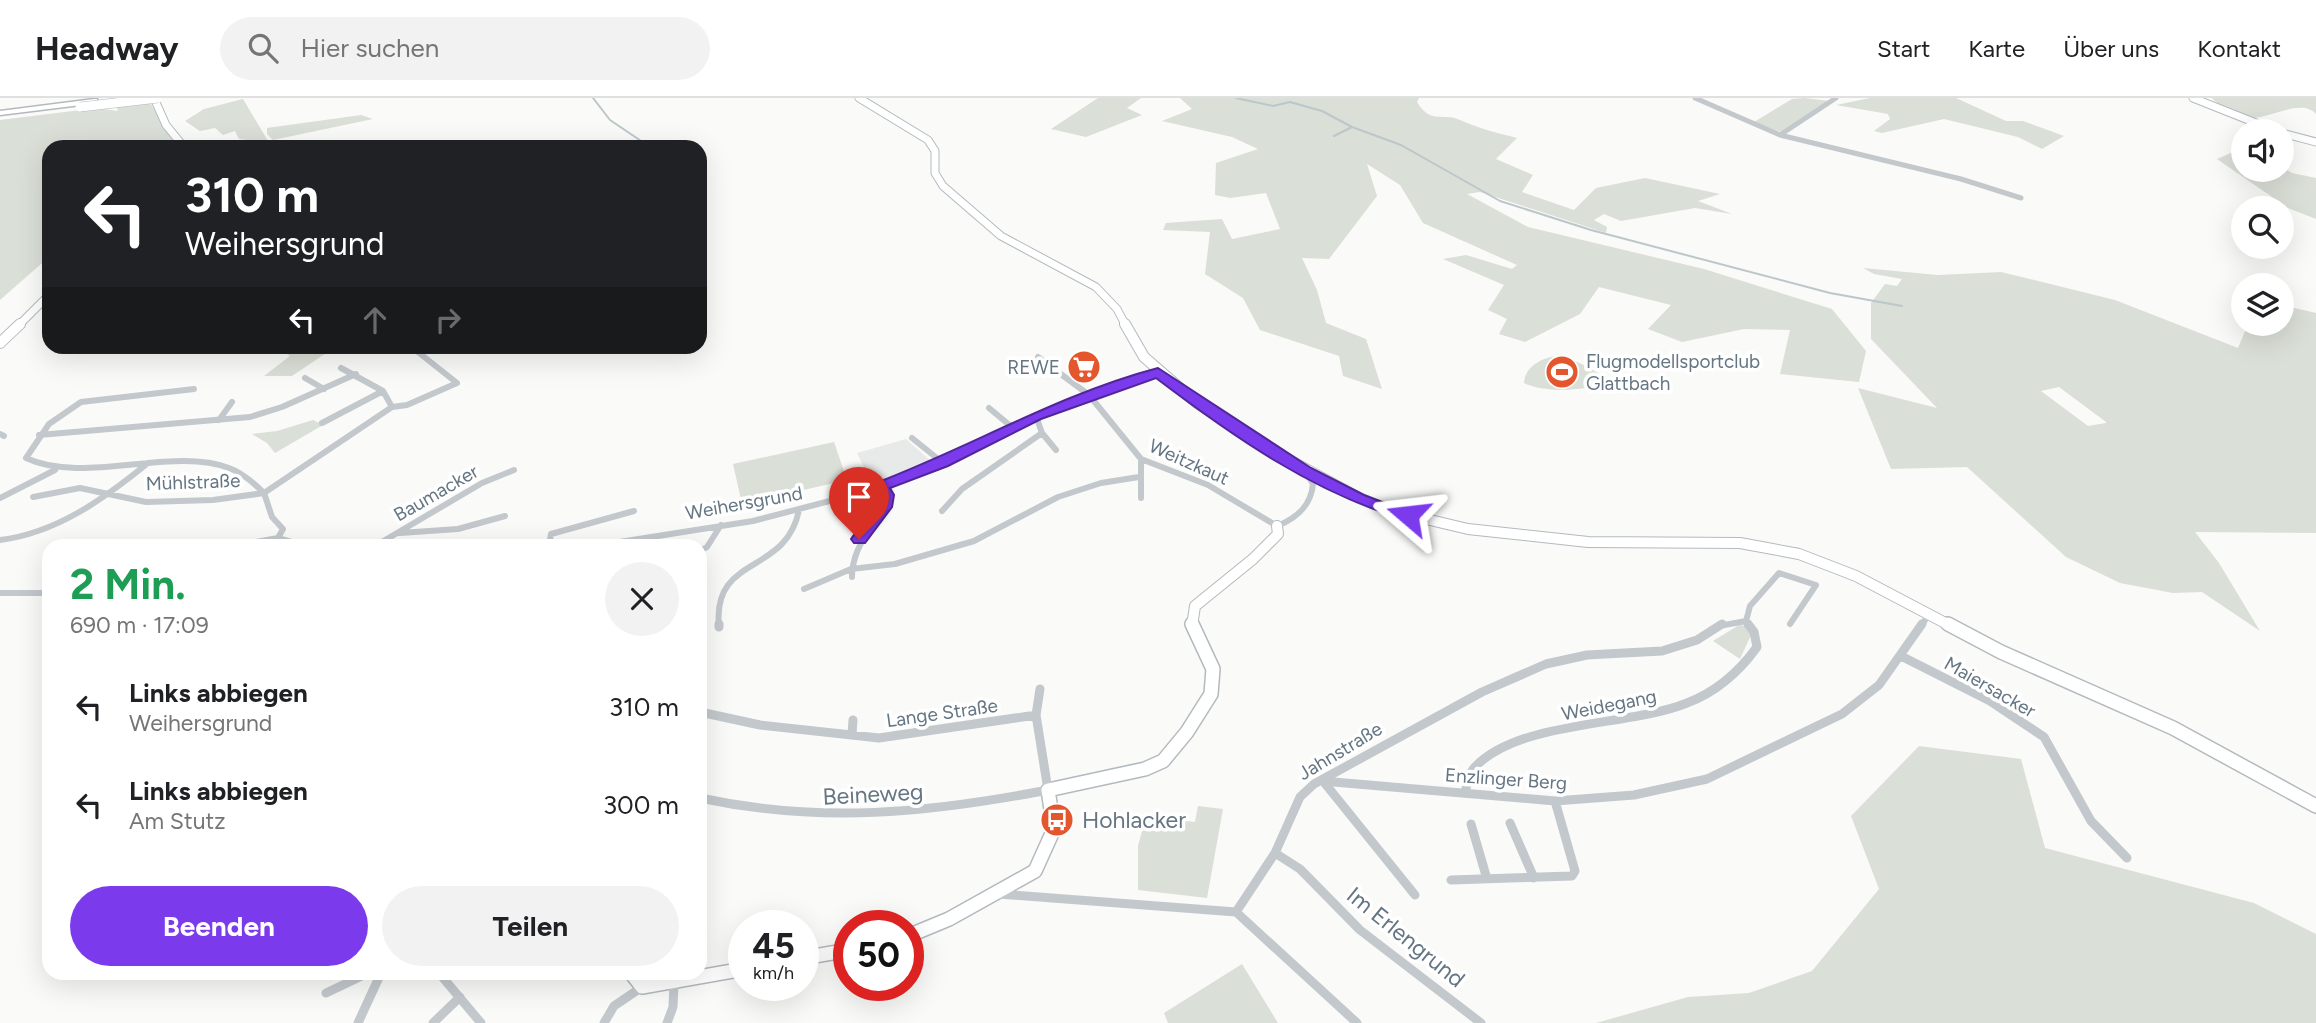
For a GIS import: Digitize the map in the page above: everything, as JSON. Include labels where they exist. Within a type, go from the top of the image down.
[{"type":"highway","points":[[80,105],[122,98]]},
{"type":"highway","points":[[0,115],[156,98]]},
{"type":"main road","points":[[156,98],[166,125],[178,140]]},
{"type":"main road","points":[[859,98],[928,140],[935,151],[935,173],[943,186],[1001,236],[1096,287],[1117,309],[1144,357],[1158,372],[1197,403],[1306,471],[1391,511],[1468,529],[1588,542],[1740,543],[1799,554],[1856,576],[2001,652],[2173,728],[2316,806]]},
{"type":"main road","points":[[2193,98],[2246,119]]},
{"type":"main road","points":[[2294,136],[2316,142]]},
{"type":"main road","points":[[0,343],[42,302]]},
{"type":"main road","points":[[924,929],[998,894],[1035,871],[1054,829],[1048,790],[1145,769],[1163,761],[1187,732],[1211,694],[1213,670],[1191,623],[1195,606],[1258,554],[1278,534],[1277,526]]},
{"type":"main road","points":[[707,976],[728,972]]},
{"type":"main road","points":[[636,980],[642,987],[689,980]]},
{"type":"street","points":[[1695,98],[1780,135],[1961,179],[2021,198]]},
{"type":"street","points":[[1780,135],[1828,106],[1836,98]]},
{"type":"street","points":[[194,389],[81,402],[52,417],[26,458],[32,465],[59,468],[148,463],[225,466],[244,476],[264,493],[392,407],[407,405],[457,383],[457,380],[421,354]]},
{"type":"street","name":"Weitzkaut","points":[[1038,357],[1089,395],[1141,458],[1208,485],[1277,526]]},
{"type":"street","points":[[341,368],[383,391],[392,407]]},
{"type":"street","name":"Weihersgrund","points":[[638,539],[799,510],[881,486],[943,463],[1037,416],[1158,372]]},
{"type":"street","points":[[39,436],[250,417],[356,374]]},
{"type":"street","points":[[305,379],[324,389]]},
{"type":"street","points":[[322,423],[383,391]]},
{"type":"street","points":[[219,420],[232,402]]},
{"type":"street","points":[[989,408],[1013,428]]},
{"type":"street","points":[[1037,416],[1042,433],[1056,450]]},
{"type":"street","points":[[942,511],[955,493],[1026,450],[1042,433]]},
{"type":"street","points":[[912,438],[943,463]]},
{"type":"street","points":[[1141,458],[1141,498]]},
{"type":"street","points":[[0,540],[29,537],[110,494],[148,463]]},
{"type":"street","points":[[0,498],[59,468]]},
{"type":"street","name":"Baumacker","points":[[388,539],[482,483],[514,470]]},
{"type":"street","points":[[1277,526],[1300,513],[1309,499],[1313,484],[1306,471]]},
{"type":"street","points":[[804,589],[852,573],[895,564],[974,541],[1058,497],[1101,483],[1139,477]]},
{"type":"street","points":[[852,573],[859,539],[884,507],[887,495],[881,486]]},
{"type":"street","name":"Mühlstraße","points":[[33,497],[80,488],[146,502],[213,500],[264,493],[272,517],[283,530],[278,538]]},
{"type":"street","points":[[719,627],[715,604],[723,588],[739,573],[786,545],[799,524],[799,510]]},
{"type":"street","points":[[550,539],[551,534],[634,511]]},
{"type":"street","points":[[399,533],[458,529],[506,516]]},
{"type":"street","points":[[707,547],[721,526]]},
{"type":"street","points":[[272,539],[281,539]]},
{"type":"street","points":[[1746,621],[1750,606],[1779,573],[1816,585],[1790,624]]},
{"type":"street","points":[[0,593],[42,593]]},
{"type":"street","name":"Enzlinger Berg","points":[[1318,782],[1555,801],[1634,794],[1707,779],[1842,714],[1879,685],[1930,613]]},
{"type":"street","name":"Jahnstraße","points":[[1236,912],[1275,853],[1300,797],[1318,782],[1482,692],[1546,664],[1587,655],[1662,651],[1697,640],[1724,623],[1746,621]]},
{"type":"street","name":"Weidegang","points":[[1465,793],[1471,771],[1477,765],[1516,744],[1571,728],[1636,719],[1680,706],[1712,690],[1742,668],[1757,647],[1754,632],[1746,621]]},
{"type":"street","name":"Maiersacker","points":[[1900,656],[1990,701],[2044,737],[2091,821],[2127,858]]},
{"type":"street","points":[[1040,690],[1036,715],[1048,790]]},
{"type":"street","name":"Lange Straße","points":[[707,713],[760,724],[879,738],[1036,715]]},
{"type":"street","points":[[852,735],[853,720]]},
{"type":"street","points":[[1318,782],[1415,895]]},
{"type":"street","name":"Beineweg","points":[[707,800],[736,807],[806,816],[872,816],[964,807],[1048,790]]},
{"type":"street","points":[[1451,880],[1569,877],[1575,871],[1555,801]]},
{"type":"street","points":[[1510,823],[1534,878]]},
{"type":"street","points":[[1471,824],[1488,879]]},
{"type":"street","name":"Im Erlengrund","points":[[1275,853],[1300,869],[1360,930],[1481,1023]]},
{"type":"street","points":[[998,894],[1236,912],[1357,1023]]},
{"type":"street","points":[[326,993],[353,980]]},
{"type":"street","points":[[358,1023],[378,980]]},
{"type":"street","points":[[445,980],[481,1023]]},
{"type":"street","points":[[667,1023],[673,1007],[674,983]]},
{"type":"street","points":[[604,1023],[614,1006],[642,987]]},
{"type":"street","points":[[433,1023],[460,997]]},
{"type":"shaded area","points":[[1098,98],[1141,98],[1127,108],[1142,115],[1086,137],[1051,129]]},
{"type":"shaded area","points":[[1180,98],[1419,98],[1417,102],[1422,109],[1432,116],[1454,118],[1517,138],[1496,159],[1533,175],[1522,192],[1574,210],[1596,188],[1645,178],[1720,194],[1698,201],[1732,214],[1695,208],[1621,221],[1604,214],[1594,220],[1607,227],[1606,233],[1480,192],[1467,194],[1528,227],[1704,269],[1832,309],[1866,351],[1859,382],[1780,374],[1790,330],[1744,329],[1682,342],[1648,329],[1671,305],[1599,287],[1580,314],[1525,342],[1499,334],[1507,319],[1488,310],[1504,285],[1443,259],[1466,255],[1512,269],[1517,265],[1423,223],[1400,185],[1367,164],[1377,196],[1329,259],[1302,258],[1317,290],[1326,323],[1366,339],[1382,389],[1343,376],[1339,356],[1260,330],[1243,298],[1205,274],[1210,232],[1163,230],[1166,223],[1222,219],[1232,239],[1280,229],[1266,193],[1230,198],[1215,195],[1216,163],[1258,149],[1232,137],[1162,121],[1192,109]]},
{"type":"shaded area","points":[[1870,98],[1956,98],[2006,121],[2023,121],[2064,136],[2042,149],[2018,137],[1944,119],[1882,133],[1874,131],[1890,119],[1888,114],[1836,105]]},
{"type":"shaded area","points":[[2212,98],[2316,98],[2316,114],[2303,108],[2295,108],[2247,118],[2225,108]]},
{"type":"shaded area","points":[[243,99],[267,140],[239,139],[235,131],[223,135],[215,128],[200,131],[185,121],[204,109]]},
{"type":"shaded area","points":[[1792,99],[1830,101],[1781,132],[1754,122]]},
{"type":"shaded area","points":[[149,101],[174,140],[42,140],[42,263],[0,300],[0,120],[97,108],[118,111],[116,105]]},
{"type":"shaded area","points":[[361,115],[373,119],[273,140],[267,134],[267,128]]},
{"type":"shaded area","points":[[2231,153],[2231,169],[2217,159]]},
{"type":"shaded area","points":[[2294,173],[2316,178],[2316,219],[2294,210],[2294,196],[2271,196],[2250,182],[2294,182]]},
{"type":"shaded area","points":[[1863,268],[1938,275],[2001,272],[2115,300],[2238,348],[2243,336],[2294,336],[2294,308],[2316,313],[2316,533],[2195,532],[2219,563],[2260,631],[2202,592],[2173,593],[2120,583],[2066,557],[1967,467],[1891,469],[1858,388],[1937,408],[1871,339],[1871,303],[1885,284],[1897,286],[1902,279],[1874,274]],"holes":[[[2059,387],[2106,423],[2088,426],[2041,391]]]},
{"type":"shaded area","points":[[288,354],[325,354],[292,376],[264,376],[290,356]]},
{"type":"shaded area","name":"Flugmodellsportclub Glattbach","points":[[1558,356],[1588,367],[1605,378],[1605,383],[1564,390],[1524,383],[1531,367],[1536,363]]},
{"type":"shaded area","points":[[313,420],[323,425],[275,453],[267,443],[252,434],[277,431]]},
{"type":"shaded area","points":[[906,439],[933,463],[873,485],[857,453]]},
{"type":"shaded area","points":[[834,442],[847,480],[742,504],[733,464]]},
{"type":"shaded area","points":[[1739,625],[1746,626],[1751,635],[1740,659],[1713,641]]},
{"type":"shaded area","points":[[1919,746],[2021,759],[2045,848],[2254,903],[2316,934],[2316,1023],[1596,1023],[1688,997],[1749,993],[1812,971],[1879,889],[1851,816]]},
{"type":"shaded area","points":[[1198,806],[1223,809],[1207,898],[1138,890],[1138,846],[1146,816],[1195,822]]},
{"type":"shaded area","points":[[1242,964],[1278,1023],[1168,1023],[1164,1013]]},
{"type":"waterway","points":[[593,98],[610,120],[640,140]]},
{"type":"waterway","points":[[1236,98],[1273,106],[1290,102],[1322,111],[1352,127]]},
{"type":"waterway","points":[[1334,136],[1352,127]]},
{"type":"waterway","points":[[1352,127],[1401,145],[1500,201],[1591,230],[1830,293],[1902,306]]},
{"type":"place","name":"REWE","points":[[1084,367]]},
{"type":"place","name":"Flugmodellsportclub Glattbach","points":[[1562,372]]},
{"type":"place","name":"Hohlacker","points":[[1057,820]]},
{"type":"route","points":[[859,539],[884,507],[887,495],[881,486],[943,463],[1037,416],[1158,372],[1197,403],[1306,471],[1359,498],[1408,515]]}]
